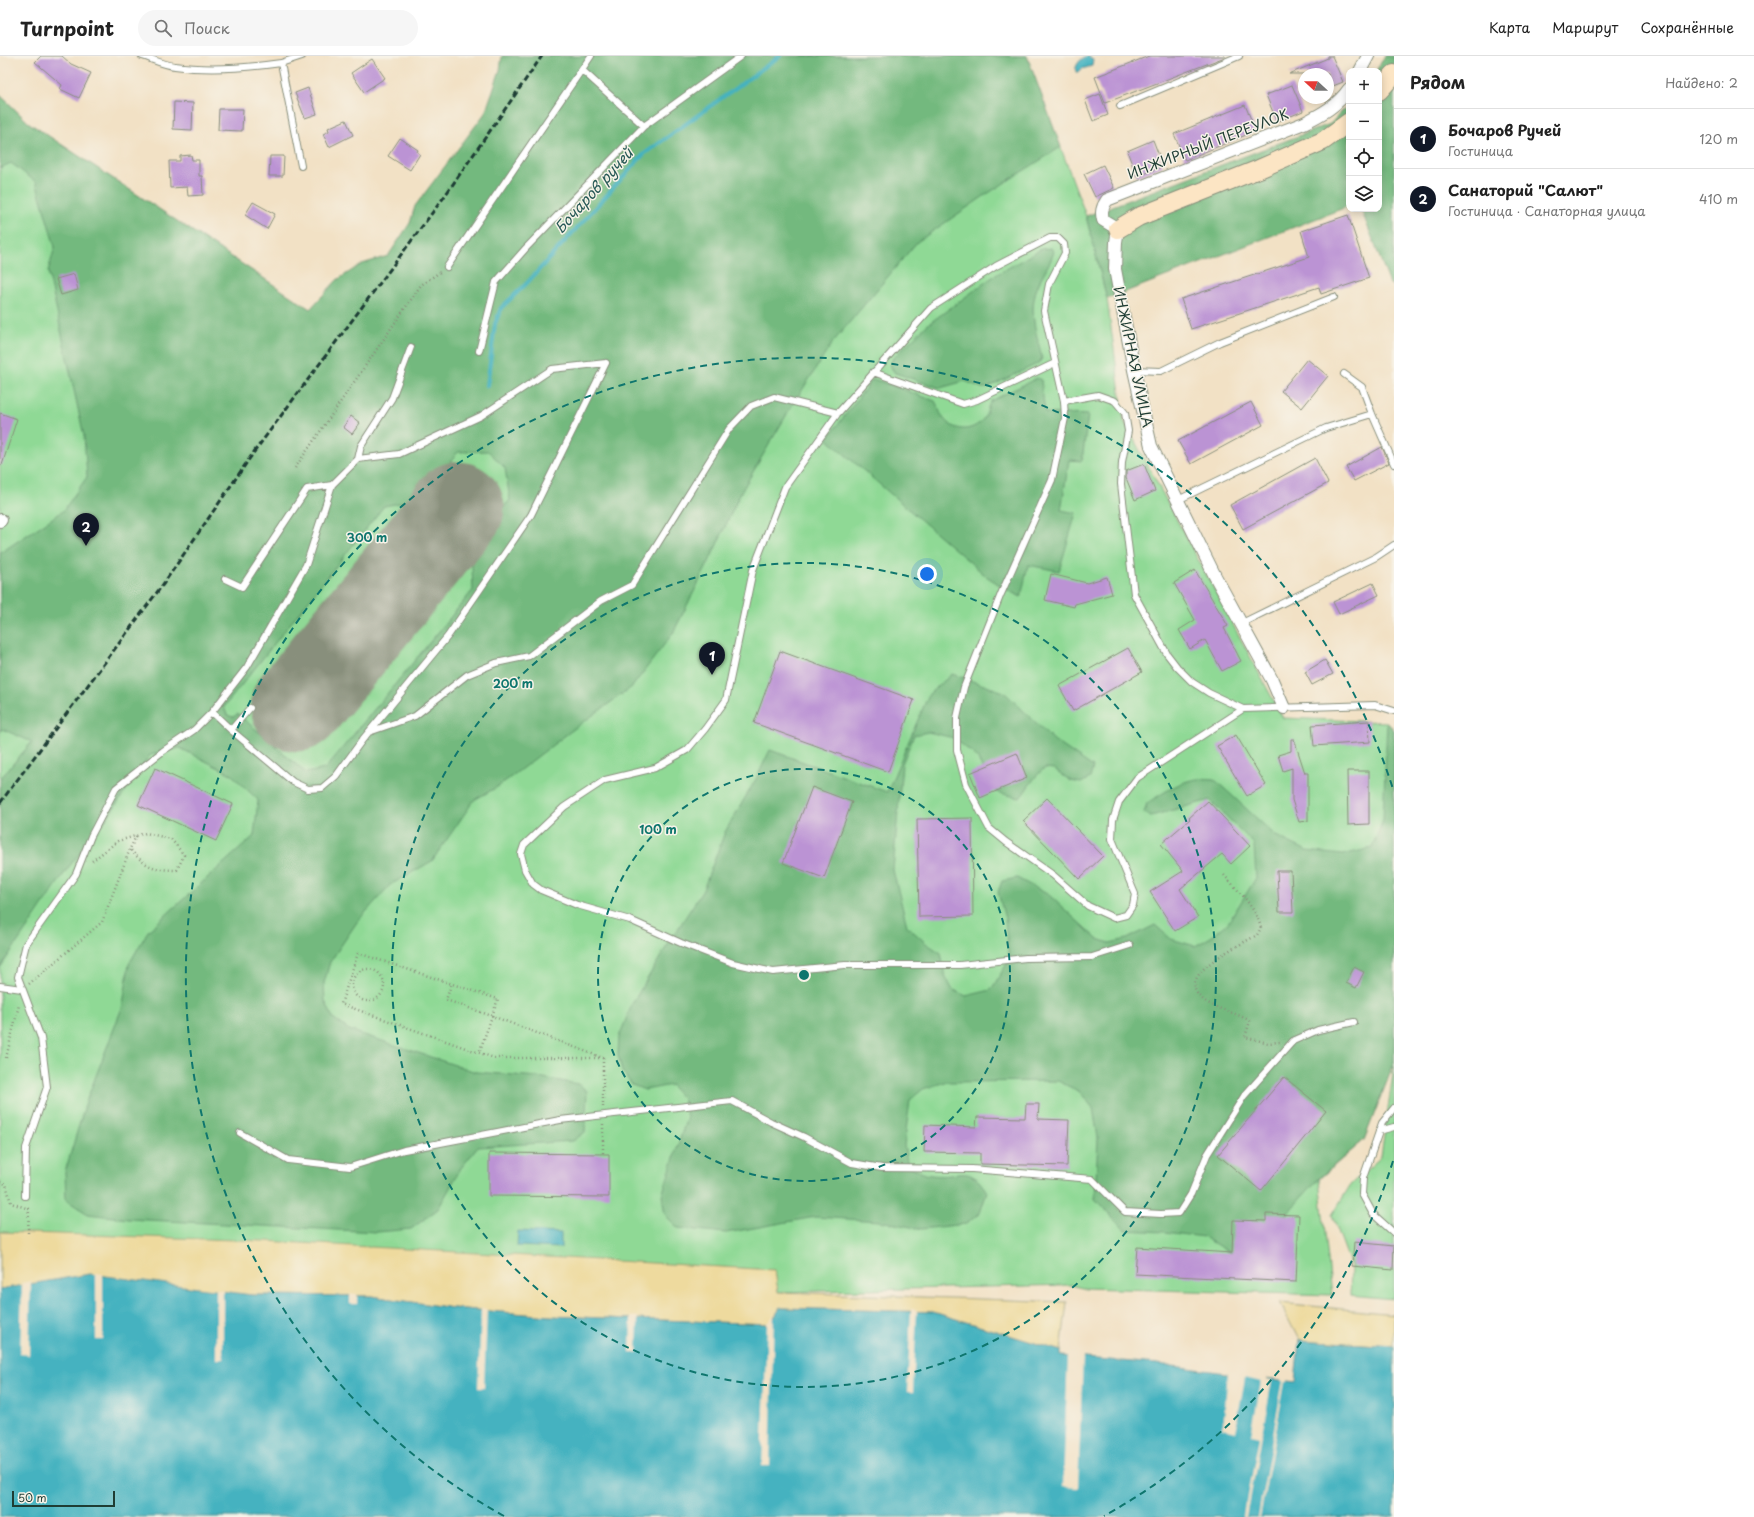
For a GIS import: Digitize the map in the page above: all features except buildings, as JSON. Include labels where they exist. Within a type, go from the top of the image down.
[{"type":"street","points":[[1362,68],[1368,56]]},
{"type":"street","points":[[1382,88],[1394,74]]},
{"type":"street","name":"ИНЖИРНЫЙ ПЕРЕУЛОК","points":[[1118,229],[1103,220],[1103,206],[1107,200],[1304,123],[1325,112],[1341,100],[1346,93]]},
{"type":"street","points":[[1118,229],[1138,217],[1259,169],[1323,141],[1346,124]]},
{"type":"street","name":"ИНЖИРНАЯ УЛИЦА","points":[[1118,229],[1115,269],[1134,370],[1151,446],[1215,576],[1272,680],[1284,708]]},
{"type":"lane","points":[[142,56],[173,66],[213,68],[261,66],[281,63],[302,56]]},
{"type":"lane","points":[[447,267],[591,56]]},
{"type":"lane","points":[[479,351],[496,282],[526,248],[644,126],[741,56]]},
{"type":"lane","points":[[1120,106],[1239,56]]},
{"type":"lane","points":[[281,63],[301,166]]},
{"type":"lane","points":[[582,70],[644,126]]},
{"type":"lane","points":[[1130,945],[1092,957],[1026,958],[960,965],[845,966],[773,972],[733,963],[681,943],[630,920],[577,905],[541,890],[533,884],[525,870],[521,854],[524,845],[564,807],[605,780],[655,768],[687,750],[705,729],[726,700],[753,570],[785,487],[838,414],[873,372],[931,308],[996,266],[1050,238],[1058,238],[1064,244],[1065,253],[1049,284],[1044,311],[1064,401],[1065,418],[1052,480],[1001,594],[964,687],[957,718],[957,750],[966,784],[989,828],[1006,842],[1053,875],[1088,906],[1114,918],[1126,916],[1133,906],[1135,894],[1112,839],[1113,820],[1119,802],[1137,778],[1243,709]]},
{"type":"lane","points":[[1134,370],[1161,371],[1220,342],[1334,297]]},
{"type":"lane","points":[[25,1196],[26,1148],[47,1087],[41,1038],[18,977],[26,944],[76,874],[91,836],[116,788],[194,730],[212,712],[247,667],[306,565],[332,485],[358,459],[361,446],[392,398],[411,347]]},
{"type":"lane","points":[[873,372],[963,404],[977,400],[1056,363]]},
{"type":"lane","points":[[212,712],[293,782],[308,789],[322,788],[336,776],[369,732],[448,636],[531,515],[606,364],[552,369],[480,416],[399,454],[358,459]]},
{"type":"lane","points":[[1344,374],[1362,387],[1394,464]]},
{"type":"lane","points":[[1064,401],[1098,395],[1116,401],[1126,413],[1128,431],[1122,462],[1121,484],[1134,594],[1167,654],[1192,682],[1209,693],[1243,709],[1376,705],[1394,710]]},
{"type":"lane","points":[[369,732],[415,716],[467,674],[496,663],[529,656],[601,601],[632,585],[729,429],[751,406],[774,397],[838,414]]},
{"type":"lane","points":[[1178,500],[1326,428],[1372,414]]},
{"type":"lane","points":[[225,579],[242,587],[307,490],[332,485]]},
{"type":"lane","points":[[1240,624],[1376,557],[1394,545]]},
{"type":"lane","points":[[231,730],[250,708]]},
{"type":"lane","points":[[0,986],[22,989]]},
{"type":"lane","points":[[240,1133],[288,1160],[350,1168],[404,1150],[560,1120],[732,1101],[852,1163],[882,1168],[972,1169],[1092,1179],[1125,1212],[1160,1214],[1179,1212],[1191,1194],[1207,1155],[1244,1096],[1293,1041],[1318,1030],[1354,1022]]},
{"type":"lane","points":[[1394,1108],[1382,1124],[1379,1131],[1363,1178],[1362,1194],[1373,1214],[1394,1233]]},
{"type":"lane","points":[[1379,1131],[1394,1127]]},
{"type":"path","points":[[295,468],[421,284],[447,267]]},
{"type":"path","points":[[76,874],[118,841],[146,834],[171,840],[184,855],[177,870],[159,870],[139,860],[130,849]]},
{"type":"path","points":[[6,1058],[22,989],[102,922],[136,836]]},
{"type":"path","points":[[1224,875],[1253,909],[1259,918],[1261,928],[1257,936],[1207,965],[1198,974],[1194,985],[1197,995],[1210,1004],[1242,1016],[1250,1021],[1245,1037],[1268,1043],[1293,1041]]},
{"type":"path","points":[[450,985],[446,1000],[492,1016],[602,1058],[494,1058],[479,1053],[341,1004],[351,979],[358,954],[450,985],[498,999],[492,1016],[479,1053]]},
{"type":"path","points":[[362,970],[374,970],[384,978],[384,992],[375,1001],[362,1001],[353,992],[351,979],[362,970]]},
{"type":"path","points":[[0,1182],[6,1184],[11,1204],[29,1209],[28,1233]]},
{"type":"green space","points":[[502,56],[1027,56],[1061,147],[987,194],[917,242],[833,342],[790,409],[740,494],[709,562],[673,633],[632,687],[499,786],[474,800],[432,861],[390,885],[357,922],[330,962],[324,983],[325,1001],[333,1018],[349,1030],[476,1072],[538,1077],[578,1084],[587,1091],[585,1132],[573,1141],[478,1147],[461,1168],[438,1209],[411,1229],[377,1232],[129,1219],[88,1214],[66,1200],[65,1172],[86,1102],[123,1005],[129,964],[148,931],[254,836],[258,800],[231,774],[180,748],[150,755],[103,824],[68,868],[0,968],[0,779],[32,742],[2,729],[0,732],[0,553],[63,511],[87,477],[84,436],[48,271],[55,247],[36,182],[11,163],[0,168],[0,95],[29,123],[310,309],[337,280],[362,264],[388,256],[410,223],[415,206],[485,113],[500,70]],"holes":[[[488,451],[505,468],[510,500],[471,543],[473,590],[325,769],[306,773],[238,714],[233,717],[227,715],[224,707],[384,506],[422,499],[458,452]]]},
{"type":"green space","name":"Бочаров ручей","points":[[813,56],[1027,56],[1086,216],[1107,299],[1124,421],[1283,718],[1387,722],[1394,730],[1394,1063],[1364,1140],[1319,1179],[1332,1295],[1083,1288],[1071,1285],[777,1292],[775,1270],[0,1232],[0,887]]},
{"type":"green space","points":[[1385,56],[1394,56],[1394,286],[1390,284],[1362,212],[1382,212],[1382,68],[1378,68]]},
{"type":"green space","points":[[0,95],[29,123],[310,309],[33,741],[0,779]]},
{"type":"green space","points":[[1346,107],[1346,207],[1107,299],[1086,216],[1330,124]]},
{"type":"green space","points":[[1051,248],[1054,252],[1039,283],[1033,305],[1034,323],[1042,358],[1039,363],[987,388],[982,388],[965,381],[940,388],[895,373],[890,366],[893,358],[927,325],[994,276],[1041,249]]},
{"type":"green space","points":[[1037,378],[1041,380],[1045,413],[1088,415],[1082,461],[1069,460],[1061,510],[1076,513],[1059,571],[1028,565],[1021,597],[1007,590],[986,576],[827,439],[872,380],[876,380],[935,401],[946,421],[957,428],[968,429],[974,427],[984,418],[991,401]]},
{"type":"green space","points":[[952,674],[1004,692],[1055,741],[1093,767],[1090,778],[1081,783],[1071,781],[1054,769],[1045,768],[1035,778],[1020,798],[996,792],[976,756],[954,738],[928,732],[914,735],[902,764],[893,870],[907,926],[927,944],[941,953],[945,975],[952,989],[966,996],[991,990],[1009,960],[1005,919],[998,892],[1002,881],[1017,878],[1049,895],[1097,939],[1110,943],[1127,939],[1155,925],[1171,939],[1195,946],[1211,937],[1228,923],[1256,878],[1254,844],[1210,800],[1151,816],[1144,813],[1147,803],[1171,788],[1186,782],[1214,779],[1276,836],[1307,851],[1342,855],[1372,848],[1383,820],[1387,722],[1394,730],[1394,1063],[1364,1140],[1319,1178],[1255,1249],[1230,1253],[1204,1237],[1165,1232],[1125,1230],[1095,1199],[1098,1138],[1093,1108],[1080,1092],[1058,1081],[945,1082],[923,1089],[910,1100],[904,1146],[908,1166],[929,1175],[942,1176],[969,1174],[980,1183],[987,1192],[980,1213],[966,1224],[921,1229],[880,1221],[815,1217],[726,1233],[678,1228],[665,1215],[662,1195],[687,1117],[683,1099],[671,1085],[645,1090],[632,1085],[622,1071],[618,1055],[619,1037],[632,1004],[703,890],[725,832],[756,779],[770,750],[887,792],[929,694]]},
{"type":"green space","points":[[1394,1066],[1394,1299],[1350,1295],[1351,1266],[1332,1215],[1351,1184],[1381,1157]]},
{"type":"sand","points":[[0,1232],[265,1241],[775,1270],[778,1292],[1067,1302],[1061,1351],[933,1312],[781,1308],[770,1324],[549,1316],[453,1308],[371,1296],[252,1295],[0,1289]]},
{"type":"sand","points":[[1280,1303],[1394,1314],[1394,1346],[1299,1340]]},
{"type":"water","points":[[1088,56],[1093,59],[1092,66],[1076,72],[1076,67],[1079,62]]},
{"type":"water","points":[[518,1231],[561,1233],[561,1248],[517,1246]]},
{"type":"water","points":[[90,1274],[252,1295],[371,1296],[453,1308],[549,1316],[770,1324],[780,1308],[933,1312],[1061,1351],[1061,1356],[1157,1364],[1295,1382],[1299,1340],[1394,1346],[1394,1517],[0,1517],[0,1289]]},
{"type":"pier","points":[[96,1273],[103,1274],[103,1340],[96,1340]]},
{"type":"pier","points":[[31,1281],[29,1355],[20,1354],[22,1283]]},
{"type":"pier","points":[[216,1289],[223,1290],[223,1359],[216,1359]]},
{"type":"pier","points":[[350,1294],[357,1294],[357,1304],[350,1304]]},
{"type":"pier","points":[[481,1308],[487,1309],[484,1388],[478,1388]]},
{"type":"pier","points":[[911,1309],[917,1310],[913,1392],[907,1392]]},
{"type":"pier","points":[[774,1314],[770,1466],[762,1466],[767,1322],[769,1322]]},
{"type":"pier","points":[[631,1317],[638,1317],[637,1353],[630,1353]]},
{"type":"pier","points":[[1068,1355],[1083,1356],[1078,1488],[1063,1487]]},
{"type":"pier","points":[[1228,1371],[1267,1376],[1267,1379],[1272,1380],[1246,1517],[1243,1517],[1245,1502],[1247,1502],[1259,1437],[1251,1435],[1261,1382],[1245,1378],[1235,1432],[1223,1429]]},
{"type":"pier","points":[[1282,1378],[1287,1379],[1287,1382],[1285,1382],[1260,1517],[1258,1517],[1283,1381],[1281,1381]]},
{"type":"waterway","name":"Бочаров ручей","points":[[487,386],[495,324],[501,308],[527,283],[644,154],[780,56]]},
{"type":"runway","points":[[297,705],[458,508]]},
{"type":"railway","points":[[0,803],[164,583],[254,452],[444,197],[542,56]]},
{"type":"place","name":"Санаторий \"Салют\"","points":[[86,546]]},
{"type":"place","name":"Бочаров Ручей","points":[[712,675]]}]
